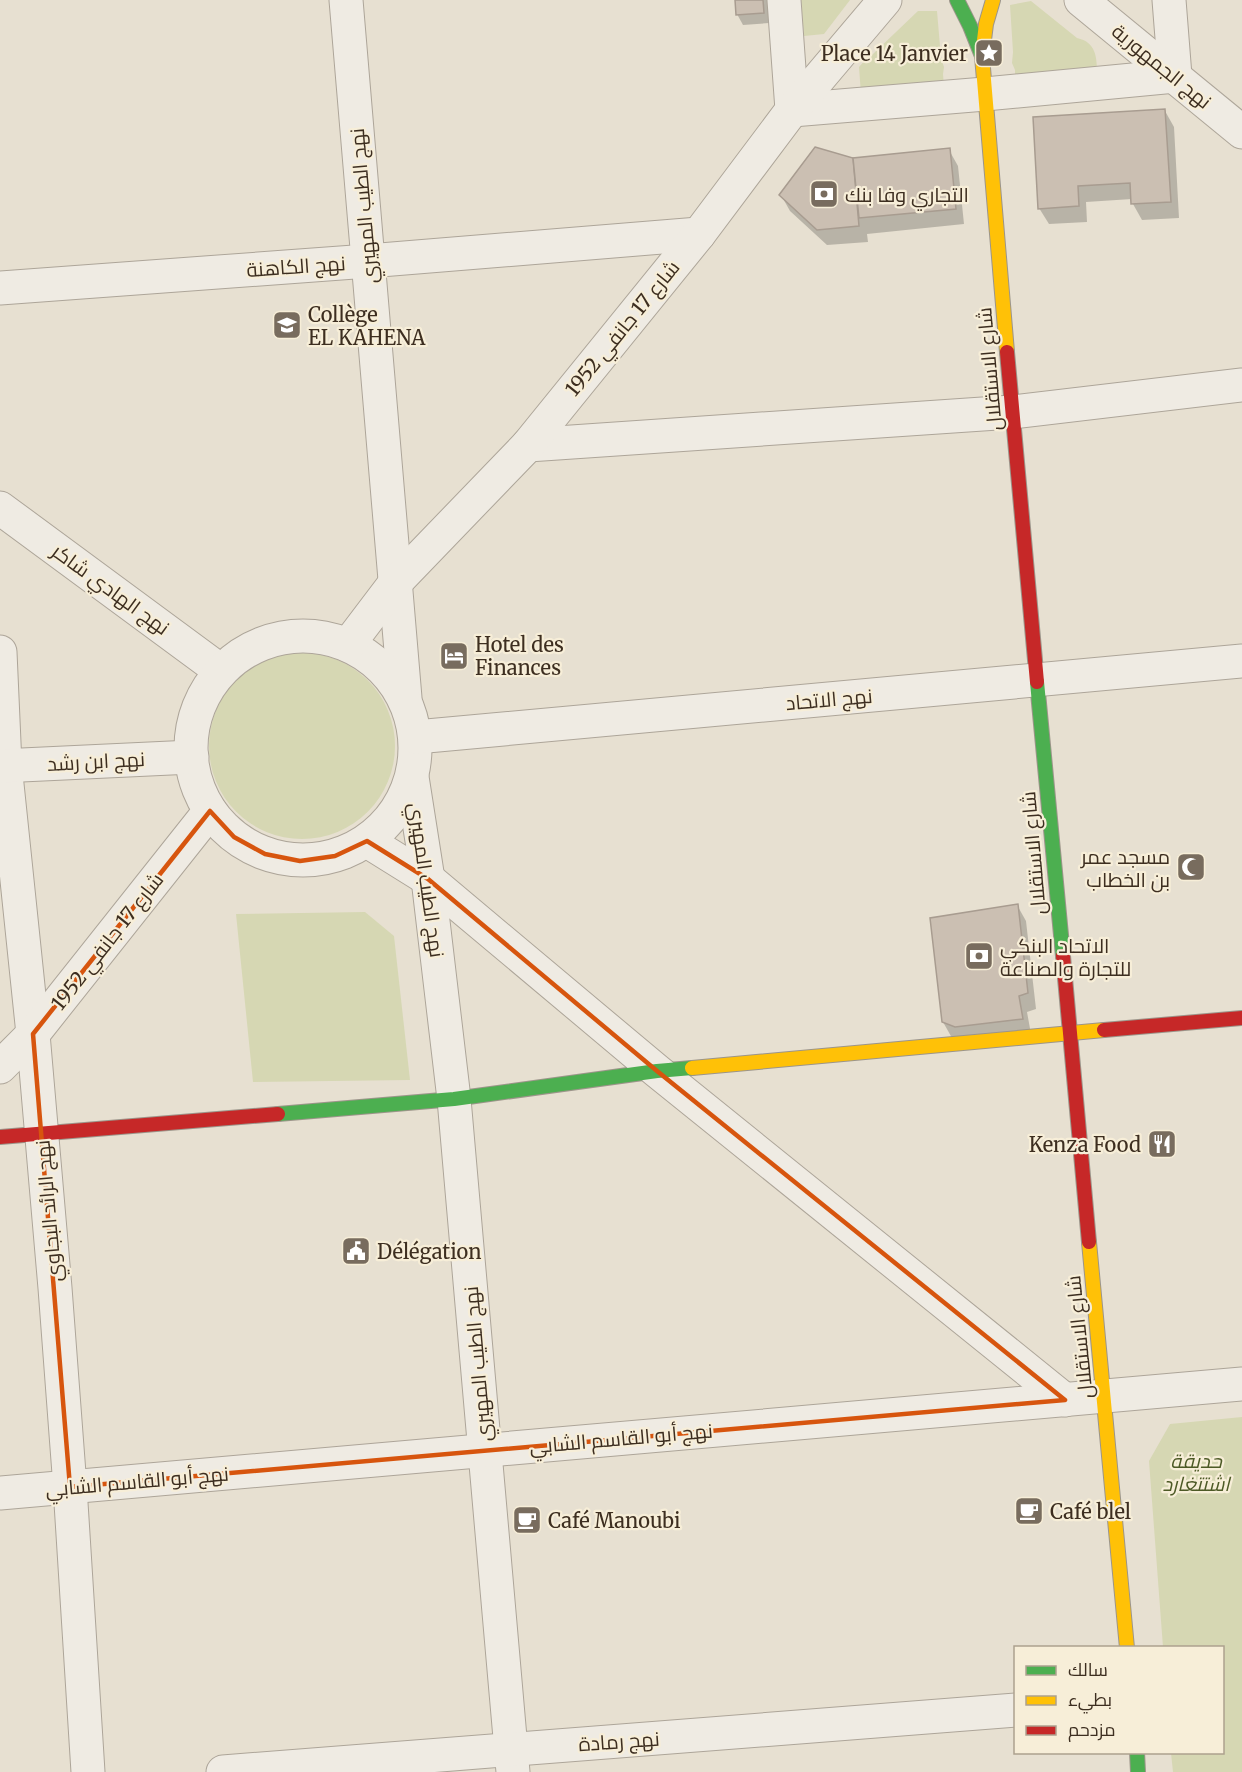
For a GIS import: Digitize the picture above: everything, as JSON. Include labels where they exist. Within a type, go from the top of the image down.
[{"type":"main road","points":[[957,0],[982,56]]},
{"type":"main road","points":[[982,56],[986,24],[993,0]]},
{"type":"main road","name":"شارع الاستقلال","points":[[982,56],[1012,412],[1127,1646]]},
{"type":"main road","points":[[0,1137],[454,1099],[657,1071],[1242,1018]]},
{"type":"main road","points":[[1137,1754],[1138,1772]]},
{"type":"street","name":"نهج الطيب المهيري","points":[[346,0],[405,699]]},
{"type":"street","points":[[784,0],[792,110],[1175,76],[1169,0]]},
{"type":"street","name":"شارع 17 جانفي 1952","points":[[348,645],[395,583],[528,445],[699,234],[792,110],[885,0]]},
{"type":"street","name":"نهج الجمهورية","points":[[1081,0],[1242,132]]},
{"type":"street","name":"نهج الكاهنة","points":[[0,288],[699,234]]},
{"type":"street","points":[[528,445],[1012,412],[1242,385]]},
{"type":"street","name":"نهج الهادي شاكر","points":[[0,508],[221,671]]},
{"type":"street","points":[[315,636],[348,645],[372,658],[391,677],[405,699],[416,737],[412,777],[396,813],[367,842],[335,856],[300,861],[265,854],[234,837],[210,811],[198,785],[192,757],[192,734],[197,711],[207,690],[221,671],[248,650],[281,638],[315,636]]},
{"type":"street","name":"نهج الرائد البجاوي","points":[[0,652],[3,766],[42,1133],[70,1487],[88,1772]]},
{"type":"street","name":"نهج الاتحاد","points":[[416,737],[1242,661]]},
{"type":"street","name":"نهج ابن رشد","points":[[3,766],[192,757]]},
{"type":"street","name":"نهج الطيب المهيري","points":[[412,777],[428,879],[454,1099],[512,1760]]},
{"type":"street","name":"شارع 17 جانفي 1952","points":[[0,1067],[33,1034],[210,811]]},
{"type":"street","points":[[367,842],[428,879],[657,1071],[1065,1400]]},
{"type":"street","name":"نهج أبو القاسم الشابي","points":[[0,1493],[1242,1384]]},
{"type":"street","name":"نهج رمادة","points":[[223,1772],[512,1760],[1014,1710]]},
{"type":"highlighted area","points":[[210,811],[234,837],[265,854],[300,861],[335,856],[367,841],[428,879],[657,1071],[1065,1400],[70,1487],[33,1034]]},
{"type":"green space","points":[[801,0],[850,0],[824,34],[804,36]]},
{"type":"green space","points":[[1031,1],[1077,38],[1092,47],[1096,56],[1097,74],[1015,81],[1015,70],[1012,63],[1010,5]]},
{"type":"green space","points":[[918,11],[937,11],[941,58],[944,67],[944,87],[861,94],[859,67]]},
{"type":"green space","points":[[302,653],[320,655],[337,661],[353,669],[367,681],[379,695],[387,711],[393,728],[395,746],[393,764],[387,781],[379,797],[367,811],[353,823],[337,831],[320,837],[302,839],[284,837],[267,831],[251,823],[237,811],[225,797],[217,781],[211,764],[209,746],[211,728],[217,711],[225,695],[237,681],[251,669],[267,661],[284,655]]},
{"type":"green space","points":[[365,912],[394,936],[410,1080],[253,1082],[236,914]]},
{"type":"green space","name":"حديقة اشتتغارد","points":[[1242,1417],[1242,1772],[1173,1772],[1171,1754],[1224,1754],[1224,1646],[1163,1646],[1149,1461],[1170,1424]]},
{"type":"building","points":[[735,0],[763,0],[764,13],[736,15]]},
{"type":"building","points":[[1165,109],[1171,202],[1131,204],[1130,183],[1078,186],[1079,206],[1038,209],[1033,117]]},
{"type":"building","points":[[815,147],[853,158],[859,226],[817,230],[779,195]]},
{"type":"building","points":[[950,148],[956,209],[859,218],[853,158]]},
{"type":"building","name":"الاتحاد البنكي للتجارة والصناعة","points":[[1018,904],[1028,993],[1019,996],[1023,1019],[955,1027],[942,1022],[930,918]]},
{"type":"traffic: fast","points":[[957,0],[982,56]]},
{"type":"traffic: fast","points":[[1037,682],[1063,956]]},
{"type":"traffic: fast","points":[[278,1114],[454,1099],[692,1068]]},
{"type":"traffic: fast","points":[[1137,1754],[1138,1772]]},
{"type":"traffic: slow","points":[[993,0],[986,24],[982,56],[1007,352]]},
{"type":"traffic: slow","points":[[692,1068],[1104,1030]]},
{"type":"traffic: slow","points":[[1089,1242],[1127,1646]]},
{"type":"traffic: jam","points":[[1007,352],[1037,682]]},
{"type":"traffic: jam","points":[[1063,956],[1089,1242]]},
{"type":"traffic: jam","points":[[1104,1030],[1242,1018]]},
{"type":"traffic: jam","points":[[0,1137],[278,1114]]},
{"type":"place","name":"Place 14 Janvier","points":[[989,53]]},
{"type":"place","name":"التجاري وفا بنك","points":[[824,194]]},
{"type":"place","name":"Collège EL KAHENA","points":[[287,325]]},
{"type":"place","name":"Hotel des Finances","points":[[454,656]]},
{"type":"place","name":"مسجد عمر بن الخطاب","points":[[1191,867]]},
{"type":"place","name":"الاتحاد البنكي للتجارة والصناعة","points":[[979,956]]},
{"type":"place","name":"Kenza Food","points":[[1162,1144]]},
{"type":"place","name":"Délégation","points":[[356,1251]]},
{"type":"place","name":"Café blel","points":[[1029,1511]]},
{"type":"place","name":"Café Manoubi","points":[[527,1520]]}]
